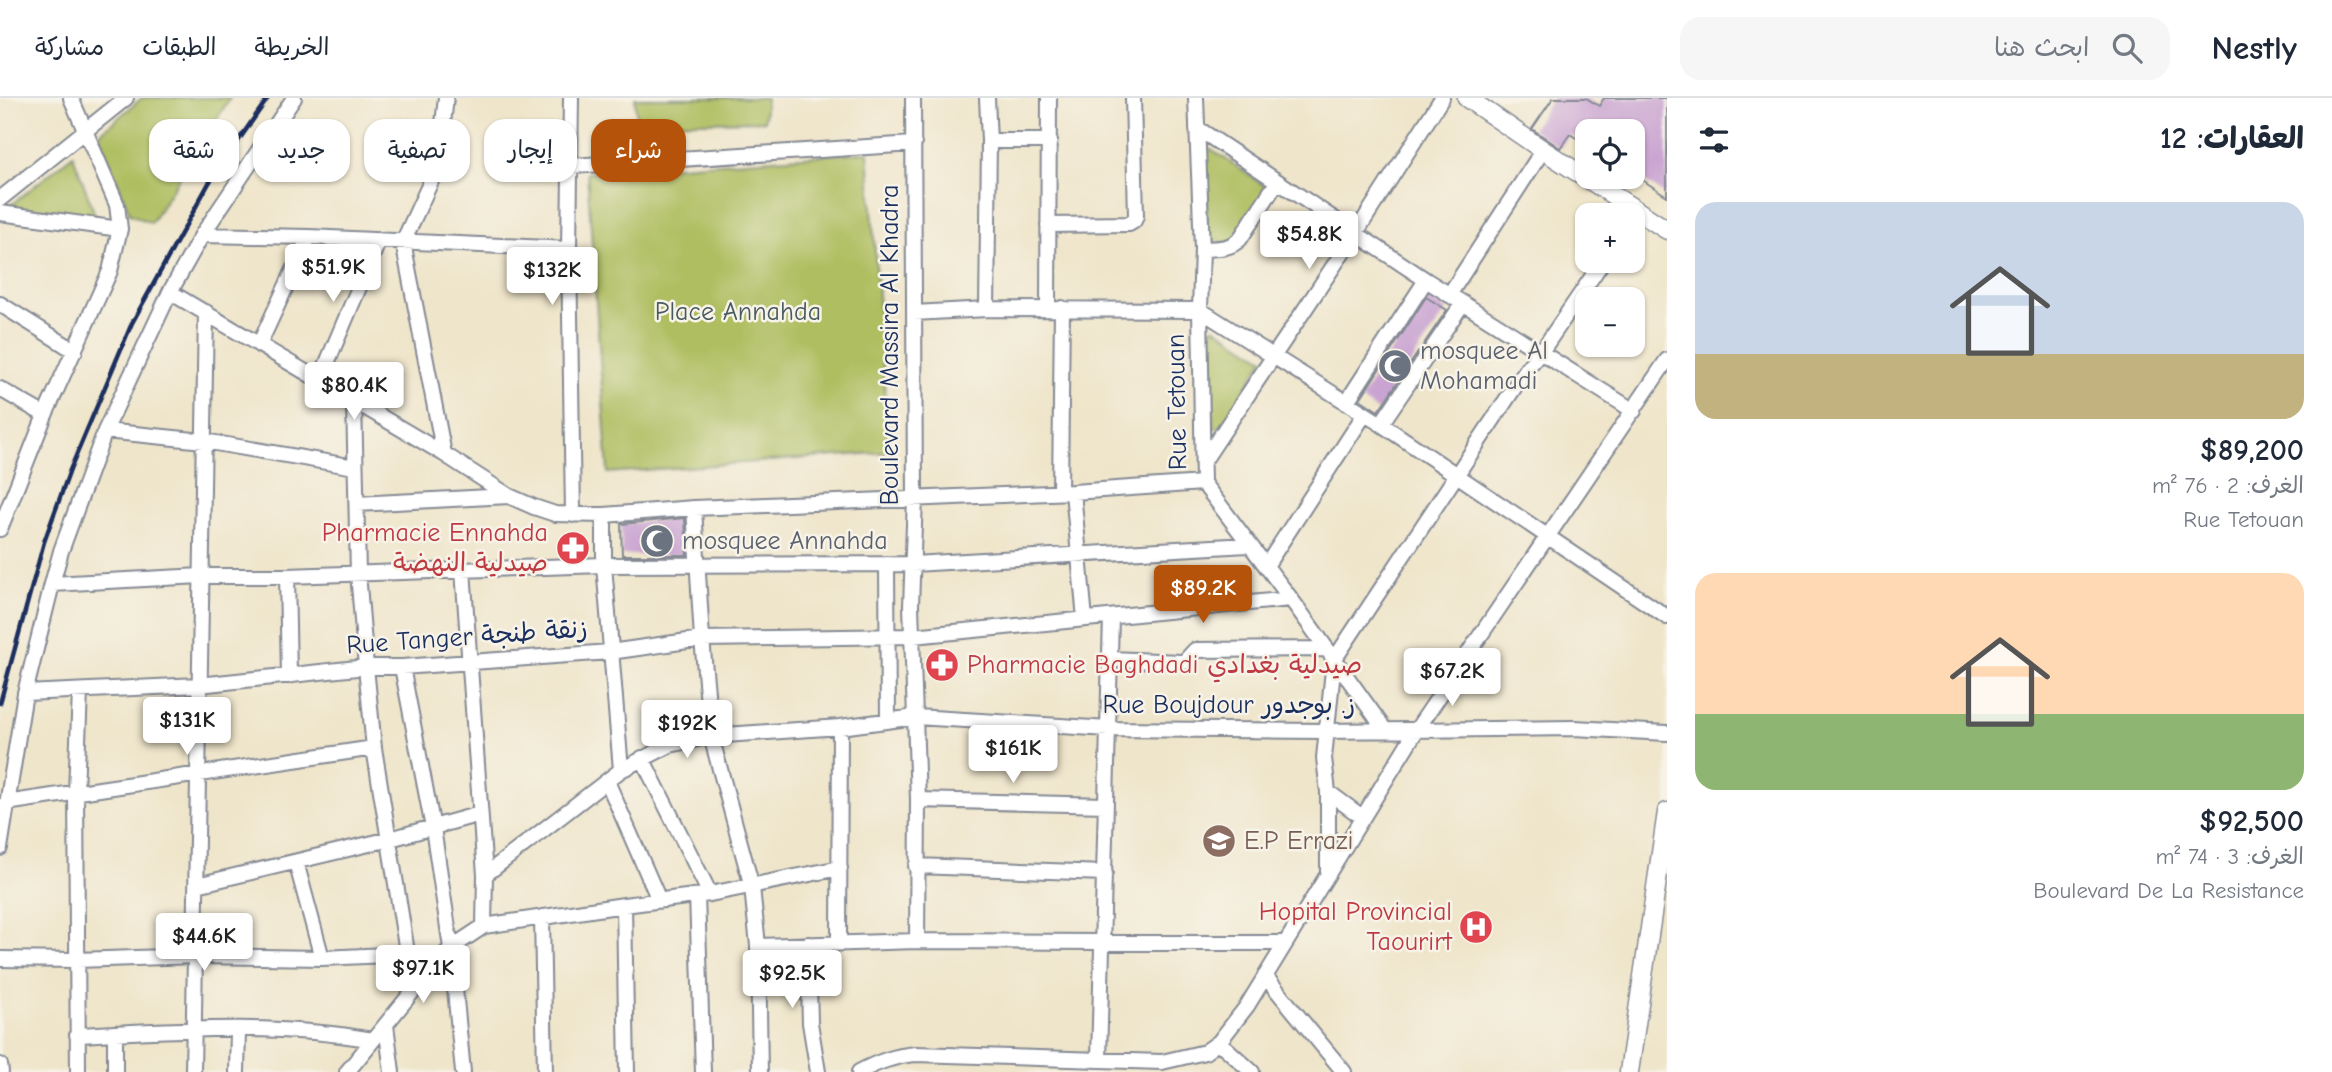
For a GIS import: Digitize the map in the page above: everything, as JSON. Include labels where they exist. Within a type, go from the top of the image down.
[{"type":"main road","points":[[1467,98],[1619,203]]},
{"type":"main road","points":[[1645,219],[1667,230]]},
{"type":"main road","points":[[1629,1072],[1667,812]]},
{"type":"street","points":[[1,524],[45,415],[110,271],[120,229],[117,205],[71,98]]},
{"type":"street","points":[[0,199],[126,98]]},
{"type":"street","points":[[0,848],[26,693],[52,584],[61,551],[105,430],[170,292],[202,235],[294,98]]},
{"type":"street","points":[[444,454],[403,242],[438,166],[446,98]]},
{"type":"street","points":[[571,98],[571,119]]},
{"type":"street","name":"Boulevard Massira Al Khadra","points":[[914,98],[915,498],[911,606],[918,800],[917,941]]},
{"type":"street","points":[[987,309],[988,98]]},
{"type":"street","points":[[1049,98],[1048,225],[1066,492],[1080,555],[1085,619]]},
{"type":"street","points":[[1048,225],[1129,224],[1134,221],[1133,98]]},
{"type":"street","name":"Rue Tetouan","points":[[1196,98],[1202,249],[1200,310],[1203,483],[1385,730]]},
{"type":"street","points":[[1203,461],[1355,234],[1442,98]]},
{"type":"street","points":[[1198,128],[1355,234],[1634,411]]},
{"type":"street","points":[[989,141],[1050,141]]},
{"type":"street","points":[[577,166],[914,144]]},
{"type":"street","points":[[1449,295],[1542,150]]},
{"type":"street","points":[[571,182],[573,515]]},
{"type":"street","points":[[1202,249],[1227,248],[1234,245],[1277,182]]},
{"type":"street","points":[[0,212],[120,229]]},
{"type":"street","points":[[202,235],[569,249]]},
{"type":"street","points":[[259,345],[309,237]]},
{"type":"street","points":[[319,382],[379,240]]},
{"type":"street","points":[[1328,873],[1328,792],[1324,773],[1330,655],[1457,477],[1528,367],[1595,273]]},
{"type":"street","points":[[1346,402],[1426,280]]},
{"type":"street","points":[[170,292],[444,454],[509,496],[555,514],[604,515],[694,508],[1066,492],[1203,483]]},
{"type":"street","points":[[1381,424],[1463,303]]},
{"type":"street","points":[[0,304],[75,351]]},
{"type":"street","points":[[914,313],[1055,308],[1200,310],[1381,424],[1547,539],[1667,617]]},
{"type":"street","points":[[193,1072],[206,312]]},
{"type":"street","points":[[859,1072],[881,1060],[916,1054],[1162,1062],[1205,1052],[1219,1042],[1247,1006],[1417,729],[1667,360]]},
{"type":"street","points":[[0,389],[45,415]]},
{"type":"street","points":[[354,402],[358,573],[374,748],[412,989]]},
{"type":"street","points":[[1266,566],[1364,415]]},
{"type":"street","points":[[105,430],[204,441],[355,467]]},
{"type":"street","points":[[357,504],[509,496]]},
{"type":"street","points":[[694,508],[711,736],[752,887],[758,946],[760,1072]]},
{"type":"street","points":[[604,515],[604,565],[621,770]]},
{"type":"street","points":[[52,584],[201,576],[287,576],[604,565],[913,564],[1248,545]]},
{"type":"street","points":[[887,564],[888,720]]},
{"type":"street","points":[[463,570],[485,876],[484,926]]},
{"type":"street","points":[[287,576],[289,676]]},
{"type":"street","name":"Rue Tanger زنقة طنجة","points":[[26,693],[199,685],[366,667],[402,667],[610,652],[702,639],[913,636],[1291,599]]},
{"type":"street","points":[[1099,1059],[1111,617]]},
{"type":"street","points":[[1111,659],[1184,662],[1195,650],[1330,655]]},
{"type":"street","points":[[402,667],[433,828],[451,948],[463,1072]]},
{"type":"street","points":[[78,1072],[76,792],[80,691]]},
{"type":"street","name":"Rue Boujdour ز. بوجدور","points":[[485,876],[621,770],[670,745],[711,736],[840,727],[916,717],[1109,729],[1325,731],[1574,728],[1667,733]]},
{"type":"street","points":[[839,942],[840,727]]},
{"type":"street","points":[[6,803],[374,748]]},
{"type":"street","points":[[642,758],[704,895],[703,1072]]},
{"type":"street","points":[[607,781],[659,900]]},
{"type":"street","points":[[1328,792],[1362,817]]},
{"type":"street","points":[[918,800],[1107,806]]},
{"type":"street","points":[[197,885],[390,839],[480,814]]},
{"type":"street","points":[[296,862],[322,958]]},
{"type":"street","points":[[916,866],[1105,873]]},
{"type":"street","points":[[347,1072],[412,989],[451,948],[484,926],[704,895],[840,869]]},
{"type":"street","points":[[624,905],[627,1072]]},
{"type":"street","points":[[542,917],[545,1072]]},
{"type":"street","points":[[758,946],[917,941],[1284,943]]},
{"type":"street","points":[[808,944],[810,1023],[818,1072]]},
{"type":"street","points":[[0,959],[76,960],[195,956],[322,958],[408,954]]},
{"type":"street","points":[[1265,976],[1344,1072]]},
{"type":"street","points":[[387,1024],[392,1072]]},
{"type":"street","points":[[78,1035],[238,1030],[314,1032],[373,1040]]},
{"type":"street","points":[[237,1072],[238,1030]]},
{"type":"street","points":[[115,1033],[115,1072]]},
{"type":"street","points":[[1219,1042],[1252,1072]]},
{"type":"street","points":[[952,1072],[959,1056]]},
{"type":"street","points":[[0,1065],[1,1072]]},
{"type":"green space","points":[[142,98],[230,98],[217,119],[149,119],[149,182],[177,182],[151,223],[130,214],[99,134]]},
{"type":"green space","points":[[635,98],[766,98],[764,121],[686,122],[686,119],[637,119]]},
{"type":"green space","points":[[1211,149],[1268,188],[1233,243],[1207,241],[1207,151]]},
{"type":"green space","name":"Place Annahda","points":[[868,152],[889,452],[608,473],[587,173],[591,173],[591,182],[686,182],[686,166]]},
{"type":"green space","points":[[73,155],[98,223],[13,210],[11,205]]},
{"type":"green space","points":[[1214,327],[1264,359],[1220,428],[1213,428],[1211,328]]},
{"type":"building","points":[[1553,98],[1586,98],[1599,106],[1604,98],[1667,98],[1667,196],[1645,182],[1645,119],[1575,119],[1575,137],[1570,134],[1560,148],[1532,129]]},
{"type":"building","name":"mosquee Al Mohamadi","points":[[1426,297],[1447,310],[1378,411],[1360,399]]},
{"type":"building","name":"mosquee Annahda","points":[[685,518],[687,555],[622,555],[621,524]]},
{"type":"railway","points":[[0,703],[44,542],[70,470],[132,323],[209,183],[268,98]]},
{"type":"place","name":"mosquee Al Mohamadi","points":[[1395,366]]},
{"type":"place","name":"mosquee Annahda","points":[[657,541]]},
{"type":"place","name":"Pharmacie Ennahda صيدلية النهضة","points":[[573,548]]},
{"type":"place","name":"Pharmacie Baghdadi صيدلية بغدادي","points":[[942,665]]},
{"type":"place","name":"E.P Errazi","points":[[1219,841]]},
{"type":"place","name":"Hopital Provincial Taourirt","points":[[1476,927]]}]
